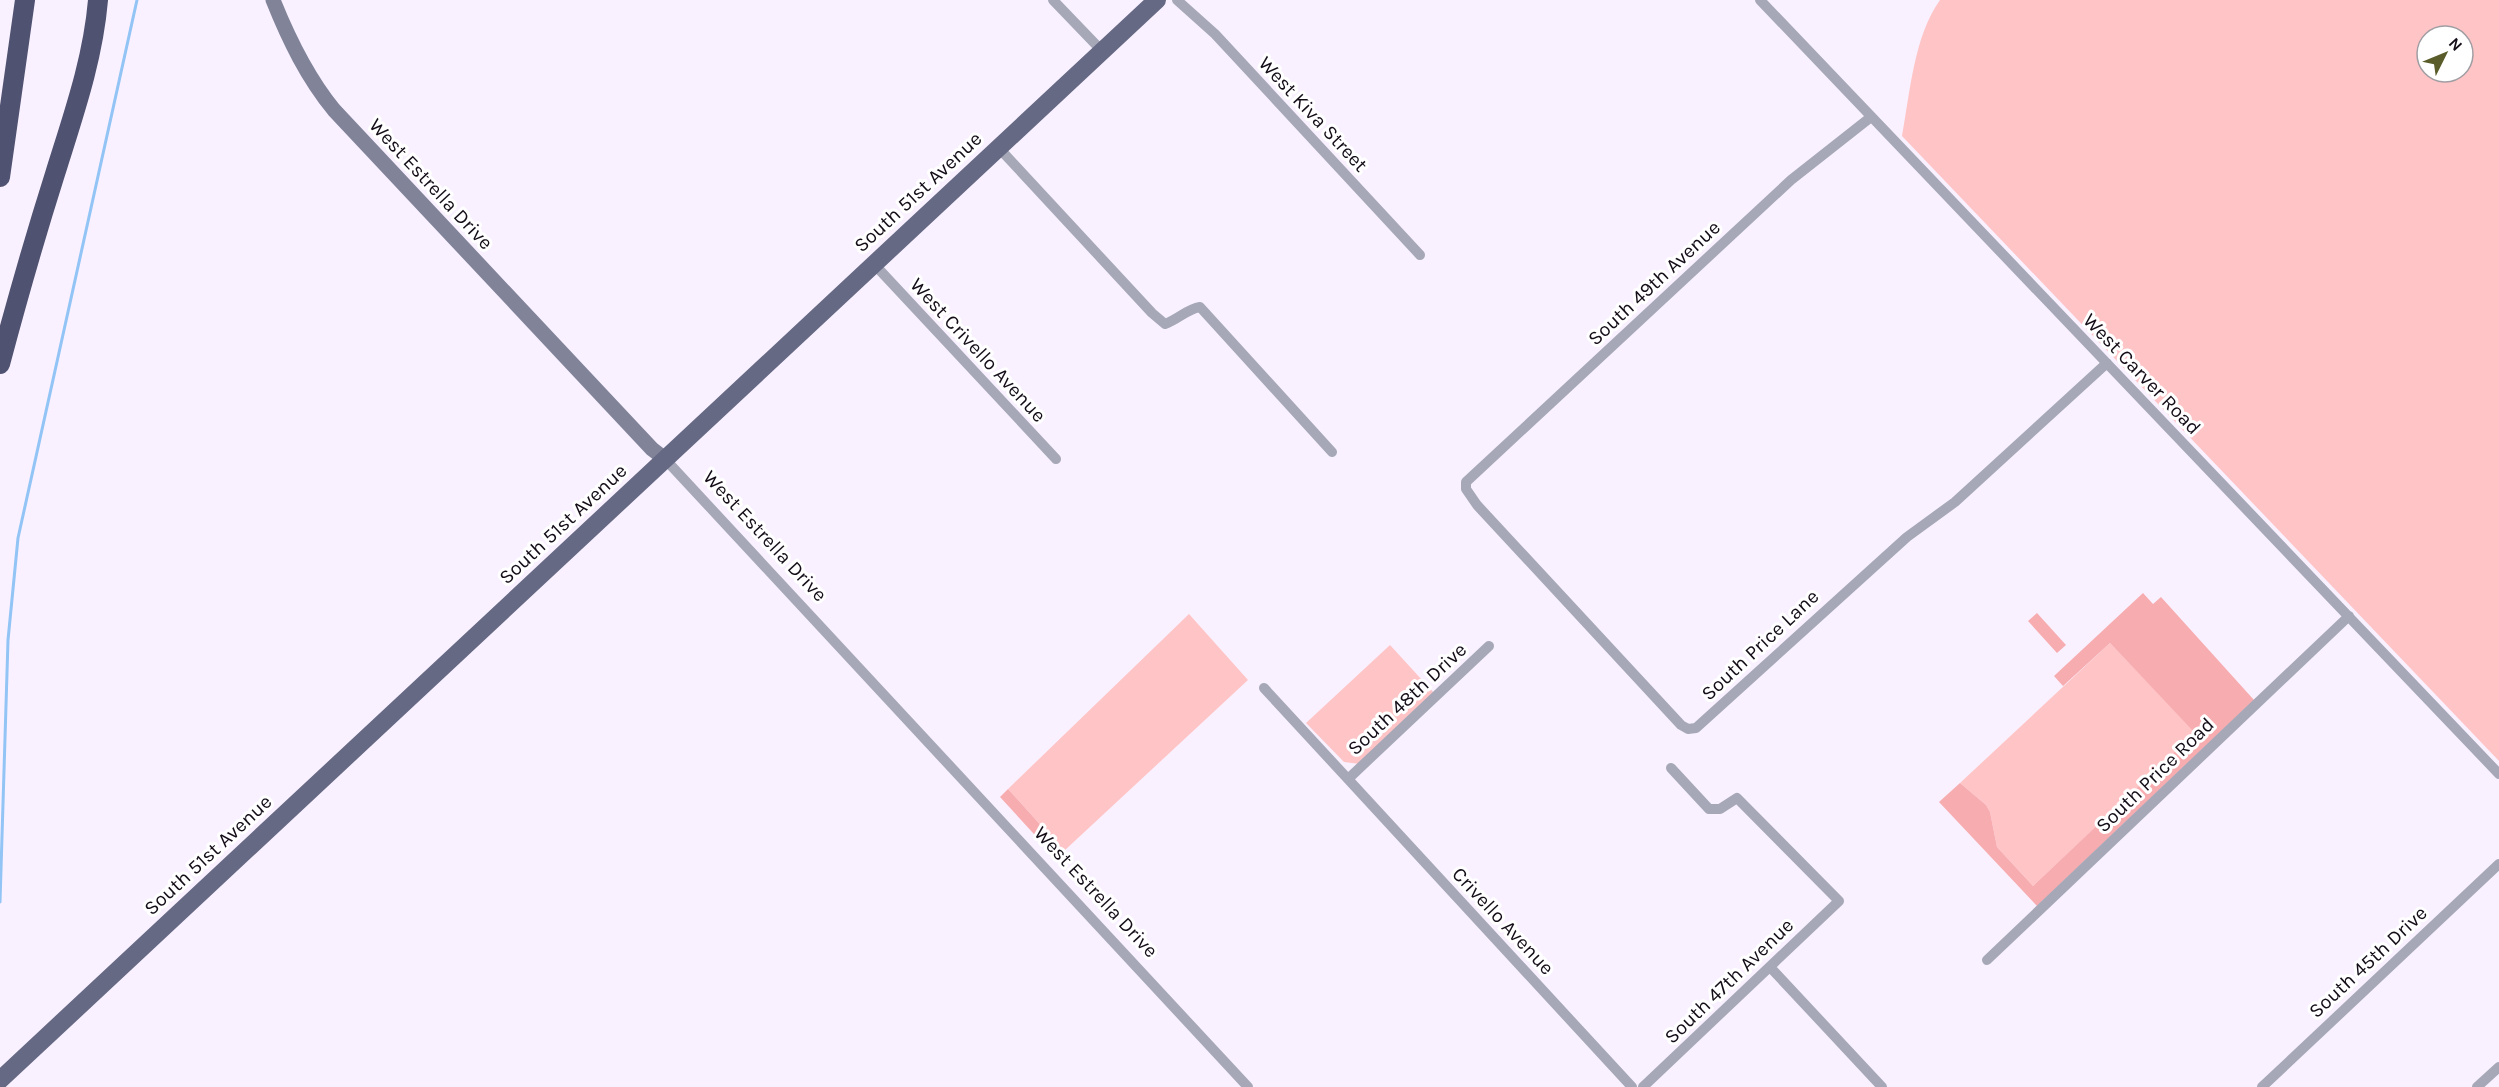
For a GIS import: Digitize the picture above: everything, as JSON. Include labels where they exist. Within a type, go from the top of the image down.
[{"type":"highway","points":[[0,177],[25,0]]},
{"type":"highway","points":[[0,364],[81,92],[94,33],[98,0]]},
{"type":"main road","name":"West Estrella Drive","points":[[273,0],[289,41],[311,80],[334,110],[665,459]]},
{"type":"main road","name":"South 51st Avenue","points":[[0,1080],[1157,0]]},
{"type":"street","points":[[1053,0],[1102,51]]},
{"type":"street","name":"West Kiva Street","points":[[1177,0],[1215,34],[1420,255]]},
{"type":"street","name":"West Carver Road","points":[[1760,0],[1871,117],[2101,368],[2349,616],[2499,774]]},
{"type":"street","name":"South 49th Avenue","points":[[1466,482],[1791,180],[1871,117]]},
{"type":"street","points":[[999,148],[1152,313],[1165,324],[1180,319],[1191,308],[1200,308],[1332,452]]},
{"type":"street","name":"West Crivello Avenue","points":[[874,264],[1056,459]]},
{"type":"street","name":"South Price Lane","points":[[1466,482],[1466,489],[1477,505],[1681,725],[1688,729],[1696,728],[1907,537],[1955,502],[2101,368]]},
{"type":"street","name":"West Estrella Drive","points":[[665,459],[1248,1087]]},
{"type":"street","name":"South Price Road","points":[[1987,960],[2349,616]]},
{"type":"street","name":"South 48th Drive","points":[[1348,779],[1489,646]]},
{"type":"street","points":[[1264,688],[1348,779]]},
{"type":"street","name":"South 47th Avenue","points":[[1643,1087],[1839,901],[1737,798],[1720,809],[1709,809],[1671,768]]},
{"type":"street","name":"Crivello Avenue","points":[[1348,779],[1632,1087]]},
{"type":"street","name":"South 45th Drive","points":[[2262,1087],[2499,864]]},
{"type":"street","points":[[1770,967],[1882,1087]]},
{"type":"street","points":[[2477,1087],[2499,1067]]},
{"type":"shaded area","points":[[1940,0],[2499,0],[2499,761],[1902,136],[1914,65],[1924,30]]},
{"type":"shaded area","points":[[2143,593],[2153,604],[2161,597],[2254,700],[2037,906],[1939,802],[1960,783],[1986,805],[1990,812],[1997,847],[2033,886],[2195,733],[2110,643],[2063,686],[2054,676]]},
{"type":"shaded area","points":[[2037,613],[2066,645],[2057,653],[2028,621]]},
{"type":"shaded area","points":[[1189,614],[1248,680],[1064,851],[1008,789]]},
{"type":"shaded area","points":[[2110,643],[2196,733],[2033,886],[1997,847],[1990,812],[1986,805],[1960,783]]},
{"type":"shaded area","points":[[1390,645],[1434,693],[1360,764],[1344,762],[1306,723]]},
{"type":"shaded area","points":[[1008,789],[1064,851],[1056,858],[1000,797]]},
{"type":"waterway","points":[[0,902],[8,640],[18,538],[137,0]]}]
